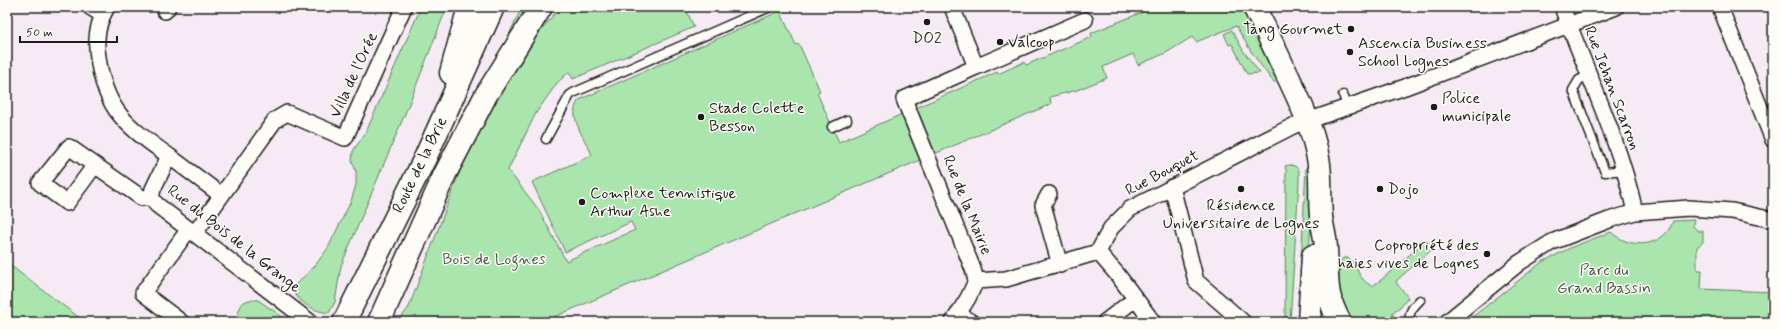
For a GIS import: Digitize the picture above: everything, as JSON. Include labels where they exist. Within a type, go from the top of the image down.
[{"type":"main road","points":[[376,256],[448,82],[469,7]]},
{"type":"main road","name":"Route de la Brie","points":[[344,322],[426,156],[493,7]]},
{"type":"main road","name":"Route de la Brie","points":[[374,322],[441,161],[509,7]]},
{"type":"main road","points":[[379,322],[448,168],[486,95],[541,7]]},
{"type":"main road","points":[[1256,10],[1291,80],[1314,118],[1321,184],[1321,215],[1326,248],[1326,277],[1328,296],[1340,322]]},
{"type":"main road","points":[[1309,322],[1314,246],[1321,215]]},
{"type":"street","name":"Villa de l'Orée","points":[[180,322],[143,293],[221,195],[275,120],[287,113],[345,138],[404,7]]},
{"type":"street","points":[[952,7],[976,67],[1085,20]]},
{"type":"street","points":[[1562,7],[1569,25]]},
{"type":"street","name":"Rue Jehan Scarron","points":[[1616,7],[1569,25],[1624,170],[1635,212]]},
{"type":"street","points":[[1720,7],[1773,140]]},
{"type":"street","name":"Rue du Bois de la Grange","points":[[100,10],[97,50],[100,77],[107,96],[120,115],[135,131],[221,195]]},
{"type":"street","name":"Rue Bouquet","points":[[1098,252],[1111,228],[1130,209],[1173,186],[1346,101],[1569,25]]},
{"type":"street","name":"Rue de la Mairie","points":[[957,316],[976,281],[973,269],[904,99],[976,67]]},
{"type":"street","name":"Rue du Bois de la Grange","points":[[169,156],[153,189],[151,198],[157,205],[310,322]]},
{"type":"street","points":[[95,165],[142,198],[151,198]]},
{"type":"street","points":[[1173,186],[1196,281],[1243,322]]},
{"type":"street","points":[[1049,194],[1044,205],[1060,265]]},
{"type":"street","points":[[1447,322],[1519,263],[1552,242],[1587,227],[1635,212],[1689,208],[1714,209],[1749,214],[1773,220]]},
{"type":"street","points":[[976,281],[1006,279],[1060,265],[1098,252],[1153,322]]},
{"type":"street","points":[[1105,322],[1135,299]]},
{"type":"lane","points":[[546,139],[570,95],[573,93],[770,7]]},
{"type":"lane","points":[[1589,75],[1579,80],[1573,90],[1605,172],[1624,170]]},
{"type":"lane","points":[[832,127],[847,120]]},
{"type":"lane","points":[[1410,322],[1410,313],[1420,300]]},
{"type":"lane","points":[[957,316],[977,322]]},
{"type":"green space","points":[[421,7],[447,7],[407,109],[341,266],[335,302],[329,313],[318,311],[309,307],[297,297],[294,293],[294,286],[314,267],[328,248],[351,201],[356,185],[356,171],[352,161],[353,151],[366,132]]},
{"type":"green space","points":[[522,7],[536,7],[495,69],[504,45]]},
{"type":"green space","name":"Bois de Lognes","points":[[560,7],[685,7],[694,27],[573,79],[569,72],[557,83],[536,113],[508,170],[539,210],[566,261],[635,230],[631,222],[565,252],[532,182],[592,155],[578,128],[576,120],[576,106],[579,100],[780,11],[796,45],[799,44],[820,91],[817,93],[839,142],[997,72],[998,74],[1024,62],[1026,65],[1092,37],[1091,33],[1155,7],[1242,7],[1245,9],[1279,82],[1274,82],[1271,79],[1252,53],[1236,26],[1196,42],[1192,37],[1166,53],[1138,65],[1133,54],[1103,67],[1107,78],[1077,90],[1050,97],[1051,104],[554,317],[552,322],[398,322],[409,307],[464,160],[487,116],[535,38]]},
{"type":"green space","points":[[1232,30],[1244,52],[1260,73],[1247,74],[1232,44],[1229,45],[1224,34]]},
{"type":"green space","points":[[1285,166],[1295,166],[1299,170],[1299,182],[1290,322],[1277,322],[1285,318]]},
{"type":"green space","points":[[1306,167],[1311,167],[1313,200],[1303,322],[1298,322]]},
{"type":"green space","name":"Parc du Grand Bassin","points":[[1694,220],[1693,226],[1698,231],[1703,231],[1703,242],[1697,247],[1697,270],[1702,270],[1701,289],[1773,292],[1773,322],[1466,322],[1542,262],[1572,247],[1611,232],[1627,242],[1637,244],[1646,243],[1662,237],[1669,230],[1673,221]]},
{"type":"green space","points":[[1427,241],[1436,246],[1396,281],[1398,286],[1408,298],[1393,312],[1393,322],[1357,322],[1356,319],[1342,311],[1333,273],[1343,258],[1348,258],[1355,266],[1361,277],[1372,286]]},
{"type":"green space","points":[[7,263],[85,322],[7,322]]},
{"type":"green space","points":[[249,300],[258,300],[290,322],[239,322],[238,313],[242,303]]},
{"type":"place","name":"DO2","points":[[927,22]]},
{"type":"place","name":"Tang Gourmet","points":[[1351,29]]},
{"type":"place","name":"Valcoop","points":[[1000,42]]},
{"type":"place","name":"Ascencia Business School Lognes","points":[[1350,52]]},
{"type":"place","name":"Police municipale","points":[[1434,107]]},
{"type":"place","name":"Stade Colette Besson","points":[[701,117]]},
{"type":"place","name":"Résidence Universitaire de Lognes","points":[[1241,189]]},
{"type":"place","name":"Dojo","points":[[1380,189]]},
{"type":"place","name":"Complexe tennistique Arthur Ashe","points":[[582,202]]},
{"type":"place","name":"Copropriété des haies vives de Lognes","points":[[1487,254]]}]
